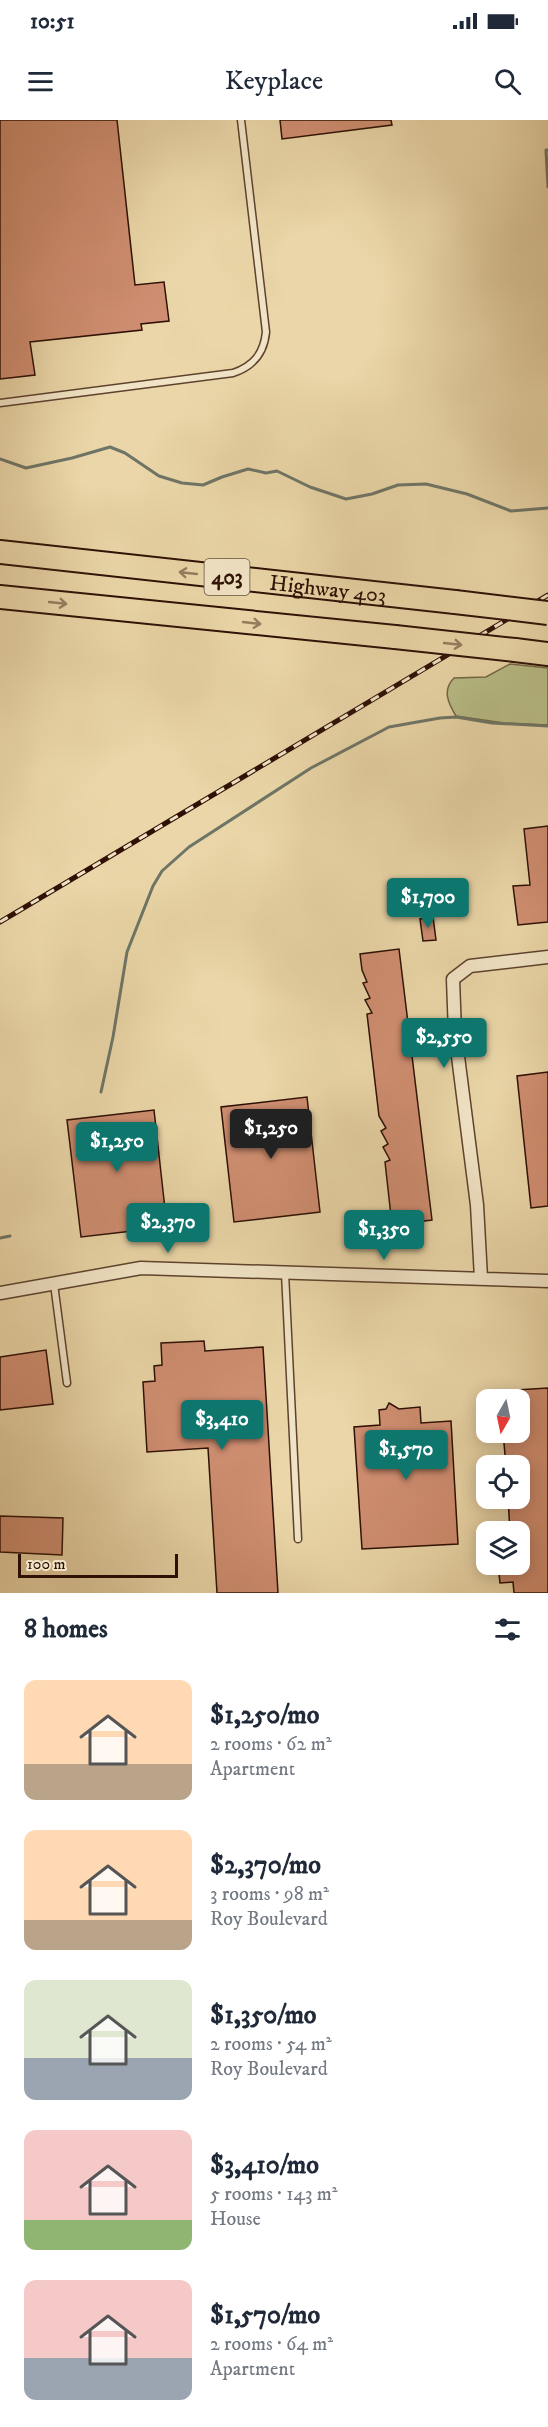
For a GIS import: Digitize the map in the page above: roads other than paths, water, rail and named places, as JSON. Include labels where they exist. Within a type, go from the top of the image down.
[{"type":"highway","name":"Highway 403","points":[[0,552],[548,613]]},
{"type":"highway","name":"Highway 403","points":[[0,597],[548,654]]},
{"type":"street","points":[[481,1278],[478,1215],[455,1034],[453,979],[470,966],[548,957]]},
{"type":"street","points":[[0,1293],[141,1268],[548,1281]]},
{"type":"lane","points":[[0,403],[233,373],[253,363],[261,354],[266,332],[241,120]]},
{"type":"lane","points":[[285,1273],[298,1539]]},
{"type":"lane","points":[[54,1283],[67,1383]]},
{"type":"waterway","points":[[548,150],[546,150],[548,187]]},
{"type":"waterway","points":[[0,459],[26,468],[110,447],[125,453],[159,476],[182,483],[203,485],[248,469],[266,473],[277,471],[310,487],[346,499],[372,494],[398,485],[426,484],[467,494],[511,511],[548,508]]},
{"type":"waterway","points":[[101,1092],[127,952],[153,886],[162,871],[189,847],[311,768],[389,727],[456,717],[492,723],[548,726]]},
{"type":"waterway","points":[[0,1238],[10,1236]]},
{"type":"railway","points":[[0,922],[548,595]]}]
